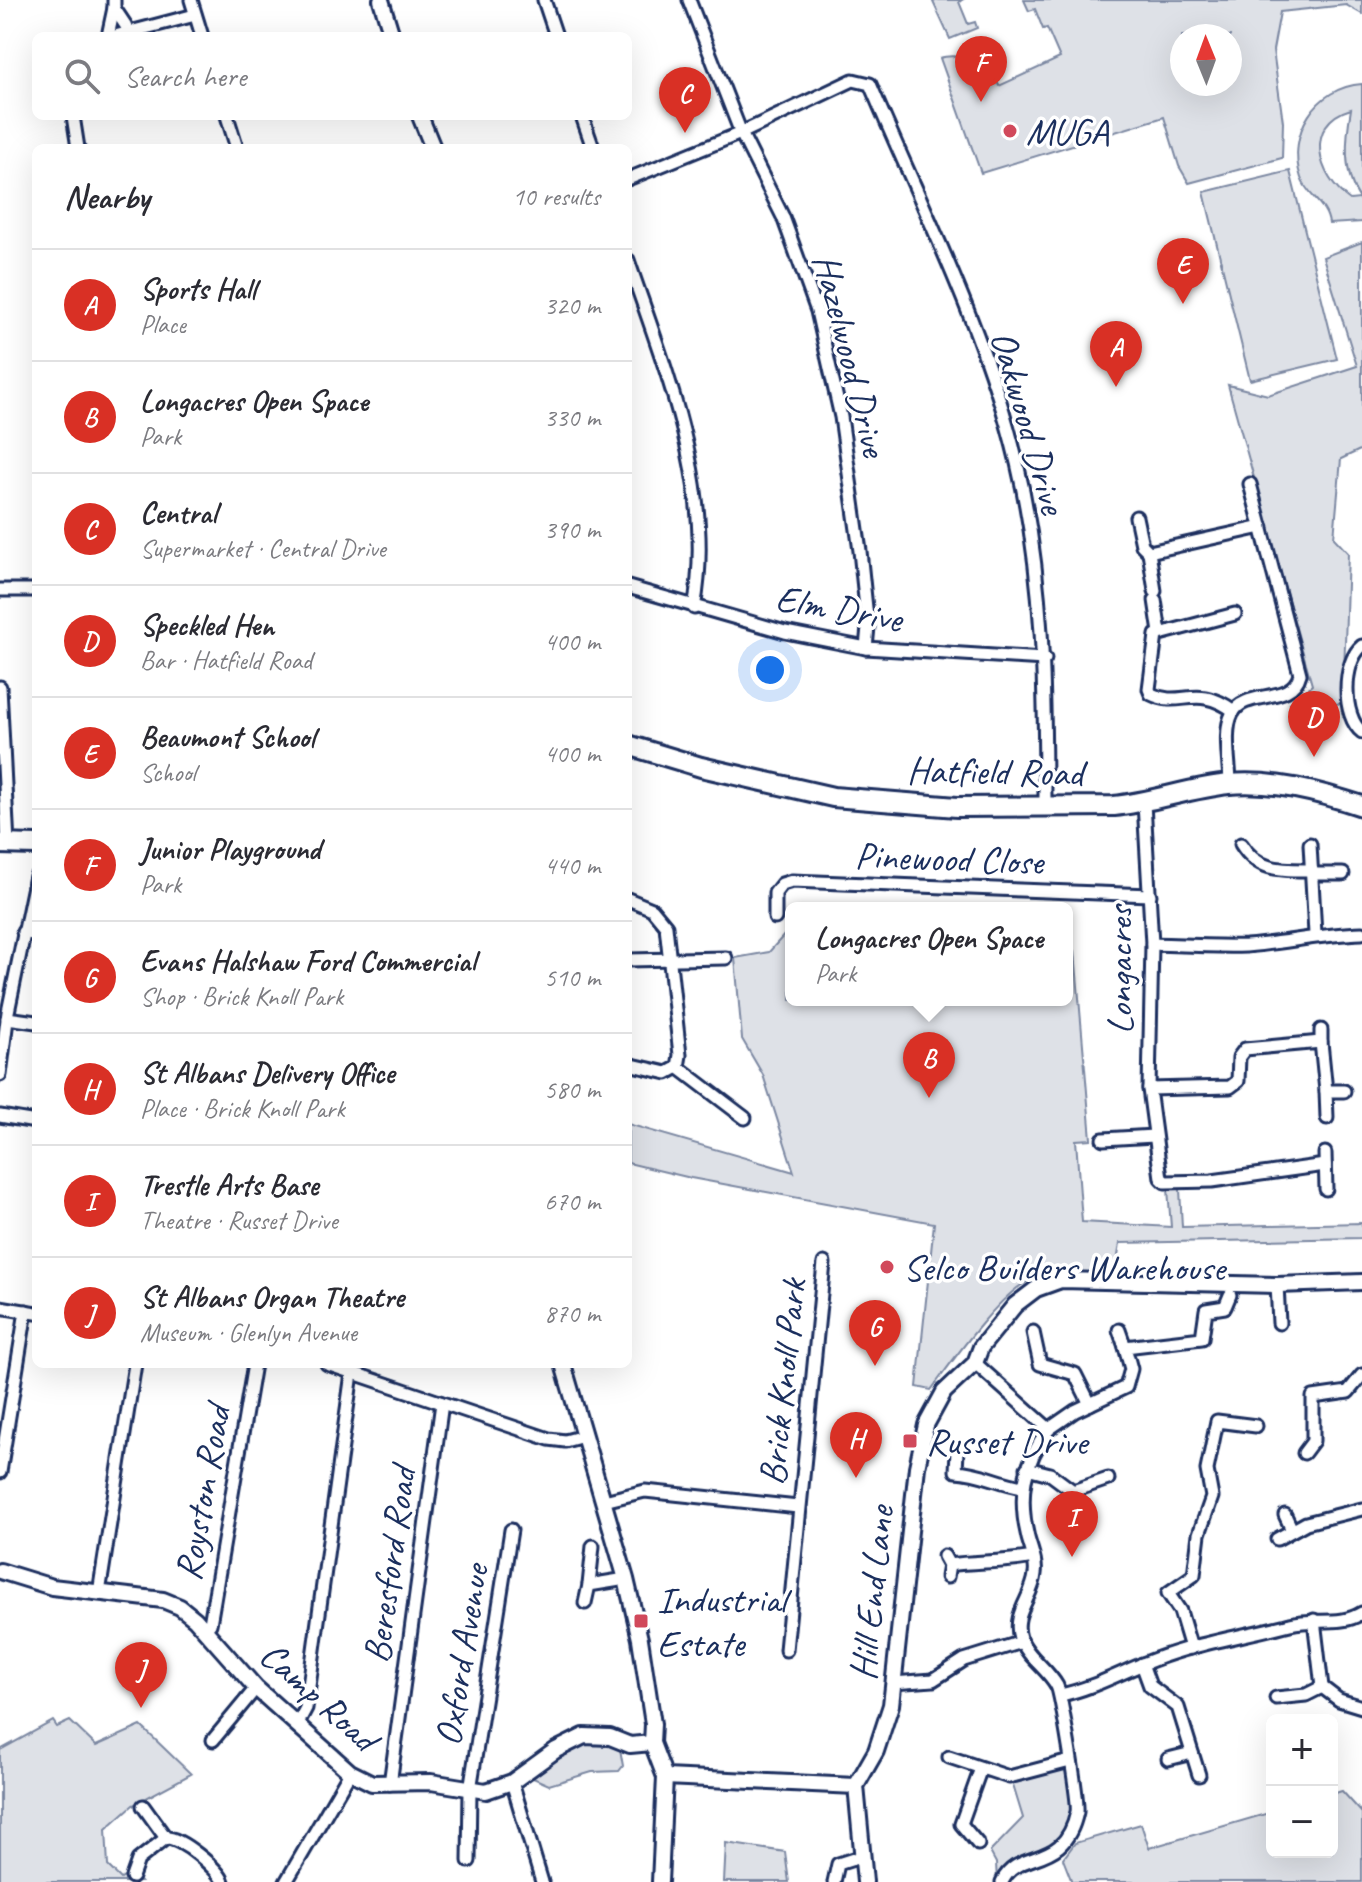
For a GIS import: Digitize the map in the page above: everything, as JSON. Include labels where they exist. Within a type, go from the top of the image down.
[{"type":"main road","name":"Hatfield Road","points":[[632,746],[701,767],[833,797],[936,806],[1045,807],[1144,803],[1230,784],[1270,784],[1303,789],[1362,806]]},
{"type":"main road","points":[[4,844],[32,847]]},
{"type":"street","points":[[191,0],[201,32]]},
{"type":"street","points":[[381,0],[391,32]]},
{"type":"street","points":[[544,0],[555,32]]},
{"type":"street","name":"Hazelwood Drive","points":[[689,0],[741,133],[783,217],[817,311],[841,417],[860,551],[868,627],[866,648]]},
{"type":"street","points":[[114,4],[130,32],[195,15]]},
{"type":"street","points":[[109,32],[114,4]]},
{"type":"street","name":"Oakwood Drive","points":[[741,133],[860,79],[870,84],[988,370],[1016,461],[1033,547],[1045,659],[1045,807]]},
{"type":"street","points":[[74,120],[77,144]]},
{"type":"street","points":[[228,120],[236,144]]},
{"type":"street","points":[[422,120],[431,144]]},
{"type":"street","points":[[583,120],[592,144]]},
{"type":"street","points":[[632,177],[741,133]]},
{"type":"street","points":[[632,272],[675,397],[693,483],[698,544],[694,608]]},
{"type":"street","points":[[1230,784],[1230,722],[1234,711],[1247,702],[1290,690],[1300,674],[1250,484]]},
{"type":"street","points":[[1136,517],[1142,545],[1149,552],[1160,633]]},
{"type":"street","points":[[1149,552],[1262,527]]},
{"type":"street","name":"Elm Drive","points":[[632,588],[694,608],[866,648],[1045,659]]},
{"type":"street","points":[[0,590],[32,590]]},
{"type":"street","points":[[1234,711],[1212,697],[1160,698],[1151,694],[1153,643],[1160,633],[1235,614]]},
{"type":"street","points":[[1362,646],[1356,651],[1349,673],[1351,720],[1362,732]]},
{"type":"street","points":[[0,687],[4,844]]},
{"type":"street","name":"Longacres","points":[[1144,803],[1152,944],[1149,1089],[1160,1176],[1165,1182],[1212,1181],[1325,1159],[1326,1189]]},
{"type":"street","points":[[1241,844],[1257,864],[1281,870],[1343,874]]},
{"type":"street","points":[[1310,844],[1315,934]]},
{"type":"street","name":"Pinewood Close","points":[[775,918],[775,893],[782,884],[792,881],[1150,895]]},
{"type":"street","points":[[0,1075],[7,1018],[32,893]]},
{"type":"street","points":[[632,901],[662,917],[670,959],[680,1055],[678,1067]]},
{"type":"street","points":[[23,932],[32,934]]},
{"type":"street","points":[[1152,944],[1243,946],[1295,941],[1315,934],[1362,933]]},
{"type":"street","points":[[632,960],[726,958]]},
{"type":"street","points":[[7,1018],[32,1021]]},
{"type":"street","points":[[1149,1089],[1230,1087],[1238,1081],[1239,1057],[1245,1049],[1321,1036],[1327,1118]]},
{"type":"street","points":[[632,1065],[659,1073],[678,1067]]},
{"type":"street","points":[[678,1067],[745,1118]]},
{"type":"street","points":[[1326,1091],[1344,1091]]},
{"type":"street","points":[[0,1116],[32,1121]]},
{"type":"street","points":[[1103,1139],[1154,1136]]},
{"type":"street","name":"Brick Knoll Park","points":[[786,1650],[824,1263]]},
{"type":"street","name":"Hill End Lane","points":[[856,1786],[887,1724],[921,1442],[944,1392],[975,1363],[981,1347],[1015,1305],[1036,1289],[1054,1281],[1277,1285],[1362,1282]]},
{"type":"street","points":[[1277,1285],[1279,1323]]},
{"type":"street","points":[[1125,1347],[1202,1338],[1206,1310],[1225,1307],[1230,1295]]},
{"type":"street","points":[[0,1307],[31,1312],[0,1472]]},
{"type":"street","points":[[1002,1882],[1011,1869],[1049,1855],[1064,1842],[1078,1804],[1061,1695],[1022,1642],[1019,1614],[1036,1573],[1023,1518],[1023,1487],[1027,1468],[1049,1429],[1126,1387],[1131,1369],[1119,1330]]},
{"type":"street","points":[[1033,1332],[1040,1364],[1075,1374],[1090,1404]]},
{"type":"street","points":[[975,1363],[1049,1429]]},
{"type":"street","points":[[99,1593],[134,1368]]},
{"type":"street","name":"Royston Road","points":[[205,1630],[210,1624],[253,1368]]},
{"type":"street","points":[[338,1368],[557,1441],[584,1436]]},
{"type":"street","points":[[564,1368],[626,1579],[644,1665],[653,1724],[652,1743],[665,1777],[660,1882]]},
{"type":"street","points":[[297,1725],[306,1708],[352,1373]]},
{"type":"street","points":[[1304,1453],[1318,1442],[1313,1397],[1348,1392],[1362,1375]]},
{"type":"street","name":"Beresford Road","points":[[390,1784],[442,1403]]},
{"type":"street","points":[[1191,1648],[1180,1611],[1168,1593],[1194,1575],[1199,1534],[1212,1497],[1207,1470],[1217,1421],[1256,1426]]},
{"type":"street","points":[[957,1451],[954,1475],[980,1472],[998,1483],[1023,1487]]},
{"type":"street","points":[[1027,1468],[1050,1474],[1073,1491],[1108,1479]]},
{"type":"street","name":"Brick Knoll Park","points":[[604,1501],[645,1491],[798,1507]]},
{"type":"street","points":[[1277,1539],[1335,1514],[1362,1509]]},
{"type":"street","points":[[1285,1515],[1292,1530]]},
{"type":"street","name":"Oxford Avenue","points":[[469,1861],[470,1790],[511,1530]]},
{"type":"street","points":[[585,1603],[593,1546]]},
{"type":"street","points":[[946,1566],[983,1560],[1010,1562],[1033,1557]]},
{"type":"street","name":"Camp Road","points":[[0,1571],[52,1587],[172,1603],[188,1612],[256,1688],[350,1772],[372,1783],[431,1782],[486,1791],[512,1782],[556,1750],[584,1736],[610,1737],[630,1745],[652,1743]]},
{"type":"street","points":[[589,1585],[626,1579]]},
{"type":"street","points":[[1061,1695],[1106,1682],[1142,1664],[1191,1648],[1314,1620],[1348,1620],[1362,1613]]},
{"type":"street","points":[[1314,1620],[1322,1687],[1339,1700],[1362,1707]]},
{"type":"street","points":[[893,1683],[933,1680],[964,1660],[1022,1642]]},
{"type":"street","points":[[1142,1664],[1150,1686],[1178,1707],[1199,1775]]},
{"type":"street","points":[[1276,1698],[1306,1695],[1322,1687]]},
{"type":"street","points":[[213,1740],[256,1688]]},
{"type":"street","points":[[1168,1759],[1192,1753]]},
{"type":"street","points":[[949,1757],[1009,1777],[1070,1761]]},
{"type":"street","points":[[978,1844],[961,1824],[981,1768]]},
{"type":"street","points":[[286,1882],[350,1772]]},
{"type":"street","points":[[665,1777],[856,1786],[865,1882]]},
{"type":"street","points":[[512,1782],[542,1882]]},
{"type":"street","points":[[143,1806],[172,1839],[219,1871],[223,1882]]},
{"type":"street","points":[[132,1877],[138,1860],[188,1829]]},
{"type":"street","points":[[834,1882],[838,1864],[863,1856]]},
{"type":"shaded area","points":[[962,0],[959,2],[968,24],[975,22],[977,28],[950,39],[933,2]]},
{"type":"shaded area","points":[[1024,0],[1362,0],[1362,14],[1346,5],[1280,12],[1273,50],[1283,122],[1282,158],[1189,183],[1179,166],[1164,117],[981,173],[940,58],[985,55],[999,86],[1060,58],[1035,9],[1029,11]]},
{"type":"shaded area","points":[[1362,84],[1362,222],[1329,224],[1325,211],[1301,178],[1297,161],[1298,145],[1309,116],[1319,103],[1346,87]],"holes":[[[1351,109],[1348,166],[1360,199],[1350,200],[1329,178],[1320,151],[1326,126],[1336,116]]]},
{"type":"shaded area","points":[[1290,171],[1337,359],[1250,380],[1204,192]]},
{"type":"shaded area","points":[[1362,242],[1362,449],[1341,459],[1334,538],[1348,553],[1343,704],[1291,702],[1312,685],[1228,385],[1268,395],[1357,366],[1323,257]]},
{"type":"shaded area","points":[[785,934],[785,1006],[1073,1006],[1075,951],[1091,1139],[1076,1140],[1082,1222],[1171,1227],[1168,1189],[1180,1189],[1182,1227],[1362,1223],[1362,1238],[1120,1243],[1115,1275],[1035,1277],[1021,1285],[993,1311],[931,1390],[917,1387],[934,1223],[691,1178],[632,1164],[632,1125],[794,1172],[763,1075],[742,1039],[735,958],[769,952]]},
{"type":"shaded area","points":[[53,1721],[57,1727],[70,1721],[96,1746],[141,1726],[191,1774],[133,1805],[106,1829],[108,1866],[121,1879],[131,1872],[140,1882],[0,1882],[0,1750]]},
{"type":"shaded area","points":[[586,1743],[606,1744],[620,1749],[623,1766],[619,1771],[592,1772],[549,1785],[533,1778],[567,1751]]},
{"type":"shaded area","points":[[1060,1768],[1067,1769],[1071,1799],[1070,1818],[1063,1836],[1057,1845],[1010,1864],[997,1882],[996,1863],[990,1852],[1023,1818],[1012,1782]]},
{"type":"shaded area","points":[[1342,1791],[1362,1813],[1362,1882],[1072,1882],[1063,1859],[1075,1843],[1141,1824],[1149,1848],[1266,1814],[1266,1858],[1338,1858],[1338,1792]]},
{"type":"shaded area","points":[[726,1843],[785,1852],[789,1882],[724,1882]]},
{"type":"place","name":"Junior Playground","points":[[981,102]]},
{"type":"place","name":"MUGA","points":[[1010,131]]},
{"type":"place","name":"Central","points":[[685,133]]},
{"type":"place","name":"Beaumont School","points":[[1183,304]]},
{"type":"place","name":"Sports Hall","points":[[1116,387]]},
{"type":"place","name":"Speckled Hen","points":[[1314,757]]},
{"type":"place","name":"Longacres Open Space","points":[[929,1098]]},
{"type":"place","name":"Selco Builders Warehouse","points":[[887,1267]]},
{"type":"place","name":"Evans Halshaw Ford Commercial","points":[[875,1366]]},
{"type":"place","name":"Russet Drive","points":[[910,1441]]},
{"type":"place","name":"St Albans Delivery Office","points":[[856,1478]]},
{"type":"place","name":"Trestle Arts Base","points":[[1072,1557]]},
{"type":"place","name":"Industrial Estate","points":[[641,1621]]},
{"type":"place","name":"St Albans Organ Theatre","points":[[141,1708]]}]
